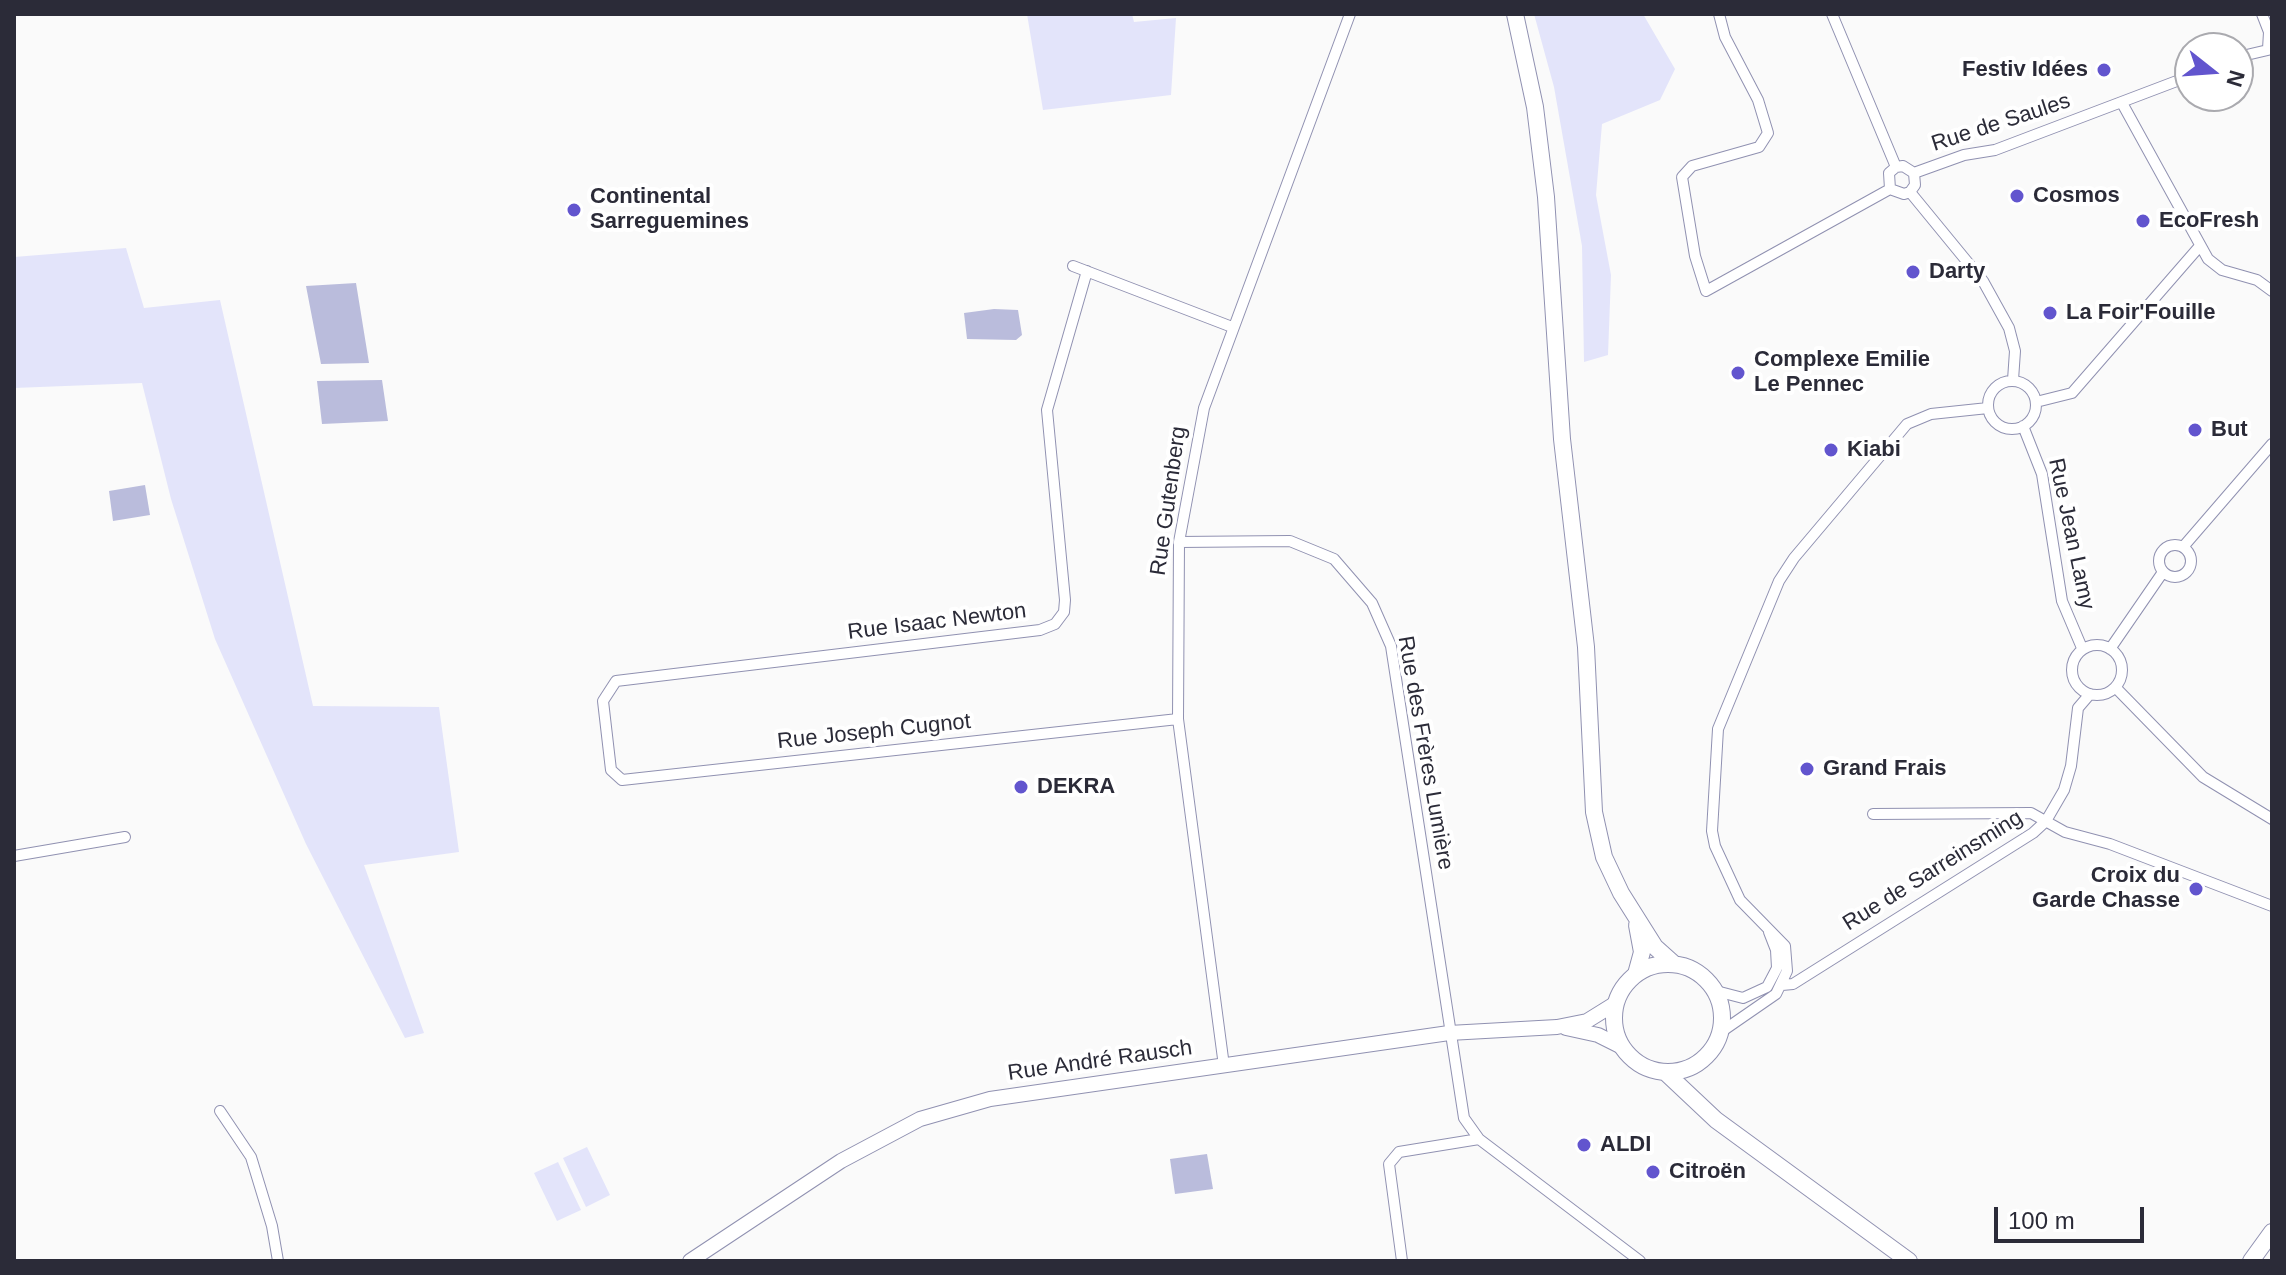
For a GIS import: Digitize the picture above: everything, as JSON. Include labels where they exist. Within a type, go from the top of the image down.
[{"type":"main road","points":[[1515,14],[1535,107],[1546,197],[1562,439],[1586,647],[1594,812],[1604,857],[1635,918],[1655,947],[1674,964]]},
{"type":"main road","points":[[1635,918],[1642,952],[1636,974],[1616,1003],[1614,1026],[1622,1047],[1645,1067],[1665,1072],[1685,1070],[1702,1060]]},
{"type":"main road","points":[[1636,974],[1654,965],[1674,964],[1698,972],[1716,991],[1723,1018],[1721,1032],[1702,1060],[1698,1082],[1701,1105]]},
{"type":"main road","points":[[1665,1072],[1716,1120],[1909,1261]]},
{"type":"main road","points":[[2251,1261],[2272,1232]]},
{"type":"street","name":"Rue Gutenberg","points":[[1224,1066],[1178,719],[1179,542],[1204,408],[1350,14]]},
{"type":"street","points":[[1719,14],[1725,37],[1758,100],[1768,133],[1759,147],[1692,166],[1682,177],[1695,256],[1706,291],[1890,189],[1904,194],[1910,192],[1915,185],[1914,173],[1903,166],[1896,167],[1889,173],[1890,189]]},
{"type":"street","points":[[1832,14],[1896,167]]},
{"type":"street","points":[[2262,14],[2269,32],[2270,49]]},
{"type":"street","name":"Rue de Saules","points":[[1914,173],[1964,155],[1995,150],[2174,82]]},
{"type":"street","points":[[2122,103],[2199,247],[2222,270],[2257,280],[2272,291]]},
{"type":"street","points":[[1910,192],[1983,281],[2009,328],[2015,351],[2013,380]]},
{"type":"street","points":[[2036,402],[2072,393],[2199,247]]},
{"type":"street","points":[[1073,266],[1232,327]]},
{"type":"street","name":"Rue Isaac Newton","points":[[607,736],[603,701],[616,681],[631,677],[1040,630],[1055,624],[1064,612],[1065,600],[1047,410],[1087,271]]},
{"type":"street","points":[[1988,408],[1999,425],[2023,426],[2034,414],[2036,402],[2030,388],[2013,380]]},
{"type":"street","points":[[1988,408],[1994,389],[2013,380]]},
{"type":"street","points":[[1782,985],[1788,955],[1781,938],[1768,930],[1733,888],[1712,831],[1718,729],[1788,565],[1907,424],[1931,414],[1988,408]]},
{"type":"street","name":"Rue Jean Lamy","points":[[2023,426],[2042,474],[2062,601],[2082,648]]},
{"type":"street","points":[[2183,547],[2272,444]]},
{"type":"street","name":"Rue des Frères Lumière","points":[[1179,542],[1290,541],[1334,559],[1372,603],[1391,646],[1464,1118],[1479,1139]]},
{"type":"street","points":[[2174,545],[2183,547],[2191,559],[2186,572],[2172,577],[2163,572],[2159,560],[2162,551],[2174,545]]},
{"type":"street","points":[[2110,649],[2163,572]]},
{"type":"street","points":[[2099,644],[2110,649],[2121,660],[2123,668],[2116,688],[2106,694],[2090,694],[2077,686],[2071,670],[2082,648],[2099,644]]},
{"type":"street","points":[[2116,688],[2203,777],[2272,819]]},
{"type":"street","points":[[1873,814],[2031,813],[2046,821],[2064,790],[2071,766],[2078,708],[2090,694]]},
{"type":"street","name":"Rue Joseph Cugnot","points":[[607,736],[611,770],[622,780],[1178,719]]},
{"type":"street","name":"Rue de Sarreinsming","points":[[1721,1032],[1762,1005],[1782,985],[1793,984],[2033,833],[2046,821],[2065,832],[2110,844],[2272,906]]},
{"type":"street","points":[[14,856],[125,837]]},
{"type":"street","points":[[1716,991],[1743,998],[1767,987],[1777,968],[1777,957],[1768,930]]},
{"type":"street","name":"Rue André Rausch","points":[[690,1261],[841,1161],[920,1119],[990,1099],[1449,1033],[1557,1027],[1587,1021],[1616,1003]]},
{"type":"street","name":"Rue André Rausch","points":[[1557,1027],[1585,1031],[1622,1047]]},
{"type":"street","points":[[220,1111],[251,1157],[272,1226],[278,1261]]},
{"type":"street","points":[[1402,1261],[1389,1164],[1399,1152],[1479,1139],[1640,1261]]},
{"type":"shaded area","points":[[1027,14],[1132,14],[1134,22],[1176,18],[1171,95],[1043,110]]},
{"type":"shaded area","points":[[1534,14],[1643,14],[1675,69],[1660,100],[1602,124],[1596,195],[1611,275],[1608,355],[1584,362],[1582,246],[1554,87]]},
{"type":"shaded area","points":[[126,248],[144,308],[220,300],[313,706],[439,707],[459,852],[364,865],[424,1033],[405,1038],[306,844],[215,639],[171,499],[142,383],[14,388],[14,257]]},
{"type":"shaded area","points":[[356,283],[369,363],[321,364],[306,286]]},
{"type":"shaded area","points":[[1018,310],[1022,335],[1016,340],[967,339],[964,313]]},
{"type":"shaded area","points":[[382,380],[388,421],[322,424],[317,381]]},
{"type":"shaded area","points":[[145,485],[150,515],[113,521],[109,491]]},
{"type":"shaded area","points":[[587,1147],[610,1195],[586,1207],[563,1158]]},
{"type":"shaded area","points":[[1207,1154],[1213,1189],[1175,1194],[1170,1159]]},
{"type":"shaded area","points":[[558,1162],[581,1210],[557,1221],[534,1173]]},
{"type":"place","name":"Festiv Idées","points":[[2104,70]]},
{"type":"place","name":"Cosmos","points":[[2017,196]]},
{"type":"place","name":"Continental Sarreguemines","points":[[574,210]]},
{"type":"place","name":"EcoFresh","points":[[2143,221]]},
{"type":"place","name":"Darty","points":[[1913,272]]},
{"type":"place","name":"La Foir'Fouille","points":[[2050,313]]},
{"type":"place","name":"Complexe Emilie Le Pennec","points":[[1738,373]]},
{"type":"place","name":"But","points":[[2195,430]]},
{"type":"place","name":"Kiabi","points":[[1831,450]]},
{"type":"place","name":"Grand Frais","points":[[1807,769]]},
{"type":"place","name":"DEKRA","points":[[1021,787]]},
{"type":"place","name":"Croix du Garde Chasse","points":[[2196,889]]},
{"type":"place","name":"ALDI","points":[[1584,1145]]},
{"type":"place","name":"Citroën","points":[[1653,1172]]}]
